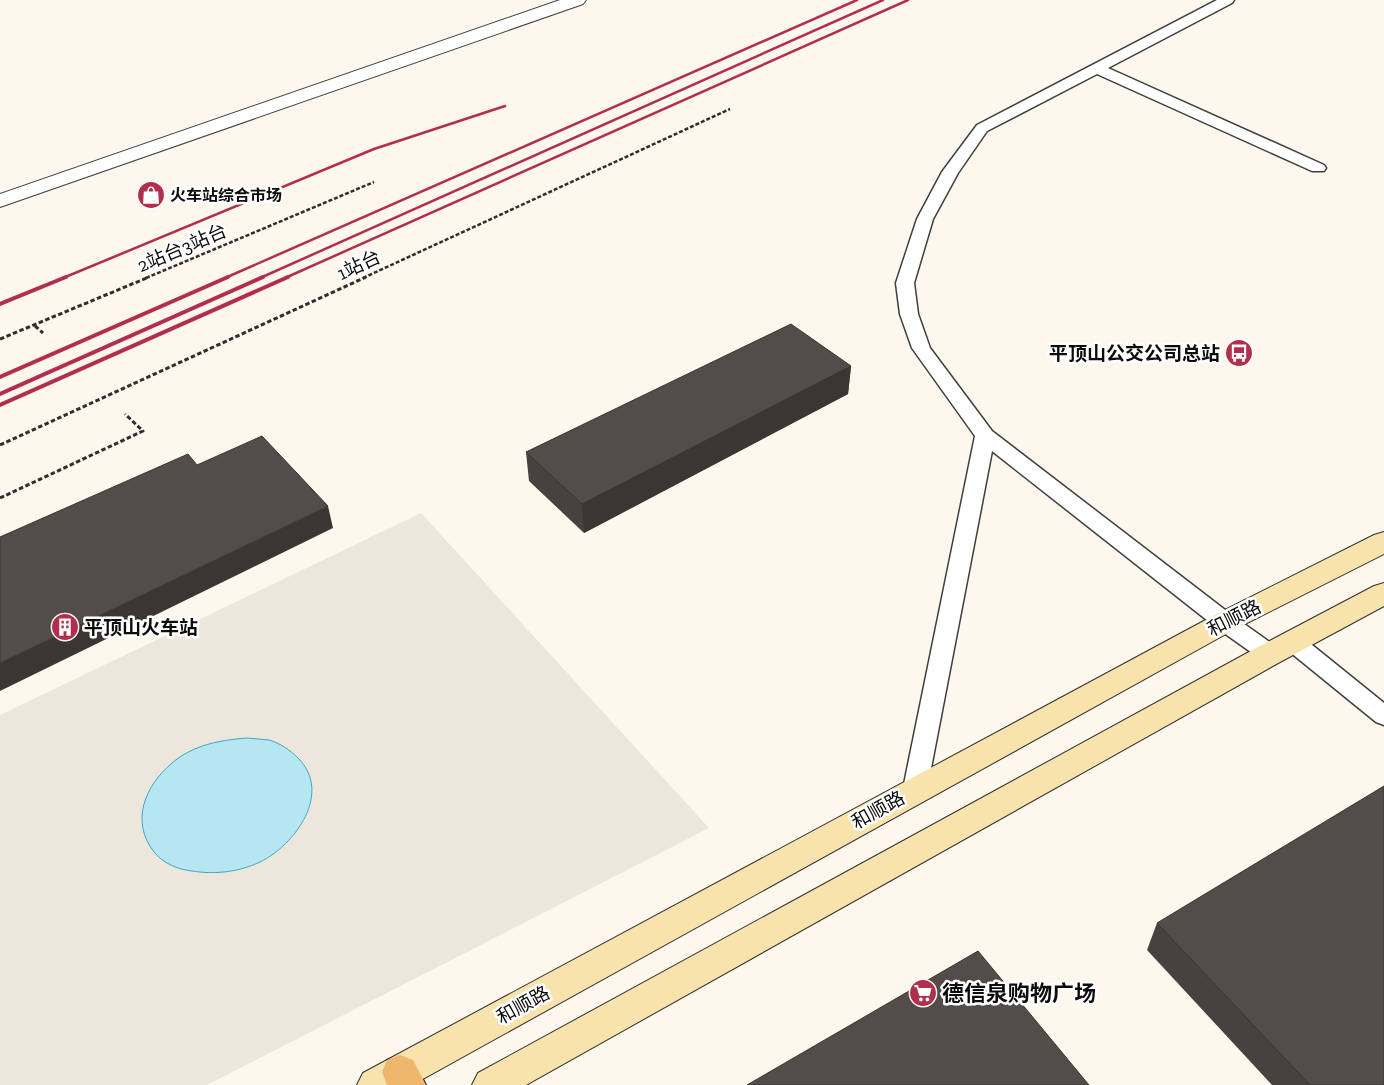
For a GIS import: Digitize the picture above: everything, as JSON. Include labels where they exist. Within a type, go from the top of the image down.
[{"type":"main road","name":"和顺路","points":[[394,1081],[915,789],[1225,622],[1384,542]]},
{"type":"main road","points":[[491,1085],[1281,648],[1384,593]]},
{"type":"street","points":[[0,202],[577,0]]},
{"type":"lane","points":[[1227,0],[982,128],[950,172],[925,219],[905,283],[909,314],[921,348],[985,436],[1225,622],[1281,648],[1384,716]]},
{"type":"lane","points":[[1097,68],[1318,168]]},
{"type":"lane","points":[[915,789],[985,436]]},
{"type":"path","name":"1站台","points":[[0,445],[730,109]]},
{"type":"path","name":"2站台3站台","points":[[0,340],[374,182]]},
{"type":"path","points":[[0,340],[95,299]]},
{"type":"path","points":[[35,326],[43,333]]},
{"type":"path","points":[[0,498],[143,431],[125,414]]},
{"type":"shaded area","points":[[421,513],[709,828],[207,1085],[0,1085],[0,715]]},
{"type":"water","points":[[247,738],[269,740],[281,745],[298,758],[308,772],[312,787],[311,802],[297,831],[286,844],[273,854],[260,862],[242,869],[214,873],[195,872],[168,864],[154,852],[143,828],[144,804],[154,782],[172,763],[189,752],[207,744]]},
{"type":"building","points":[[791,324],[851,366],[582,504],[526,452]]},
{"type":"building","name":"平顶山火车站","points":[[262,436],[328,506],[0,663],[0,537],[188,454],[197,465]]},
{"type":"building","points":[[1384,786],[1384,1085],[1310,1085],[1157,923]]},
{"type":"building","points":[[978,951],[1089,1085],[747,1085]]},
{"type":"railway","points":[[225,278],[857,0]]},
{"type":"railway","points":[[260,278],[883,0]]},
{"type":"railway","points":[[285,278],[908,0]]},
{"type":"railway","points":[[63,278],[374,149],[505,106]]},
{"type":"railway","points":[[0,304],[66,277]]},
{"type":"railway","points":[[0,377],[228,277]]},
{"type":"railway","points":[[0,394],[263,277]]},
{"type":"railway","points":[[0,405],[288,277]]},
{"type":"place","name":"火车站综合市场","points":[[151,195]]},
{"type":"place","name":"平顶山公交公司总站","points":[[1239,353]]},
{"type":"place","name":"平顶山火车站","points":[[65,627]]},
{"type":"place","name":"德信泉购物广场","points":[[923,993]]}]
